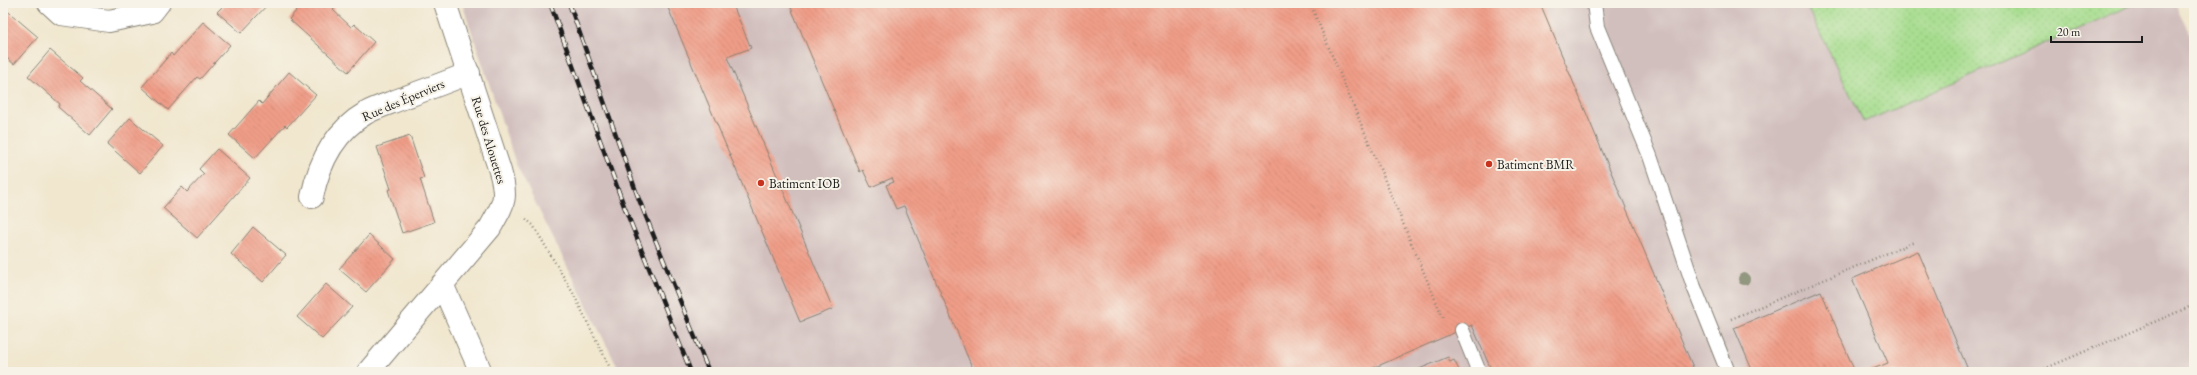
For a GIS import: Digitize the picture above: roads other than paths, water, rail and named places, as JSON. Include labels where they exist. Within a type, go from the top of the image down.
[{"type":"street","points":[[49,3],[61,14],[109,21],[152,12],[159,3]]},
{"type":"street","name":"Rue des Alouettes","points":[[368,372],[490,228],[505,200],[504,187],[500,171],[445,3]]},
{"type":"street","name":"Rue des Éperviers","points":[[312,197],[315,178],[323,160],[349,124],[367,112],[469,73]]},
{"type":"street","points":[[442,284],[480,372]]},
{"type":"lane","points":[[1594,3],[1597,27],[1650,156],[1694,287],[1728,372]]},
{"type":"lane","points":[[1462,330],[1480,372]]},
{"type":"railway","points":[[550,3],[624,206],[691,372]]},
{"type":"railway","points":[[569,3],[638,197],[709,372]]},
{"type":"place","name":"Batiment BMR","points":[[1489,164]]},
{"type":"place","name":"Batiment IOB","points":[[761,183]]}]
